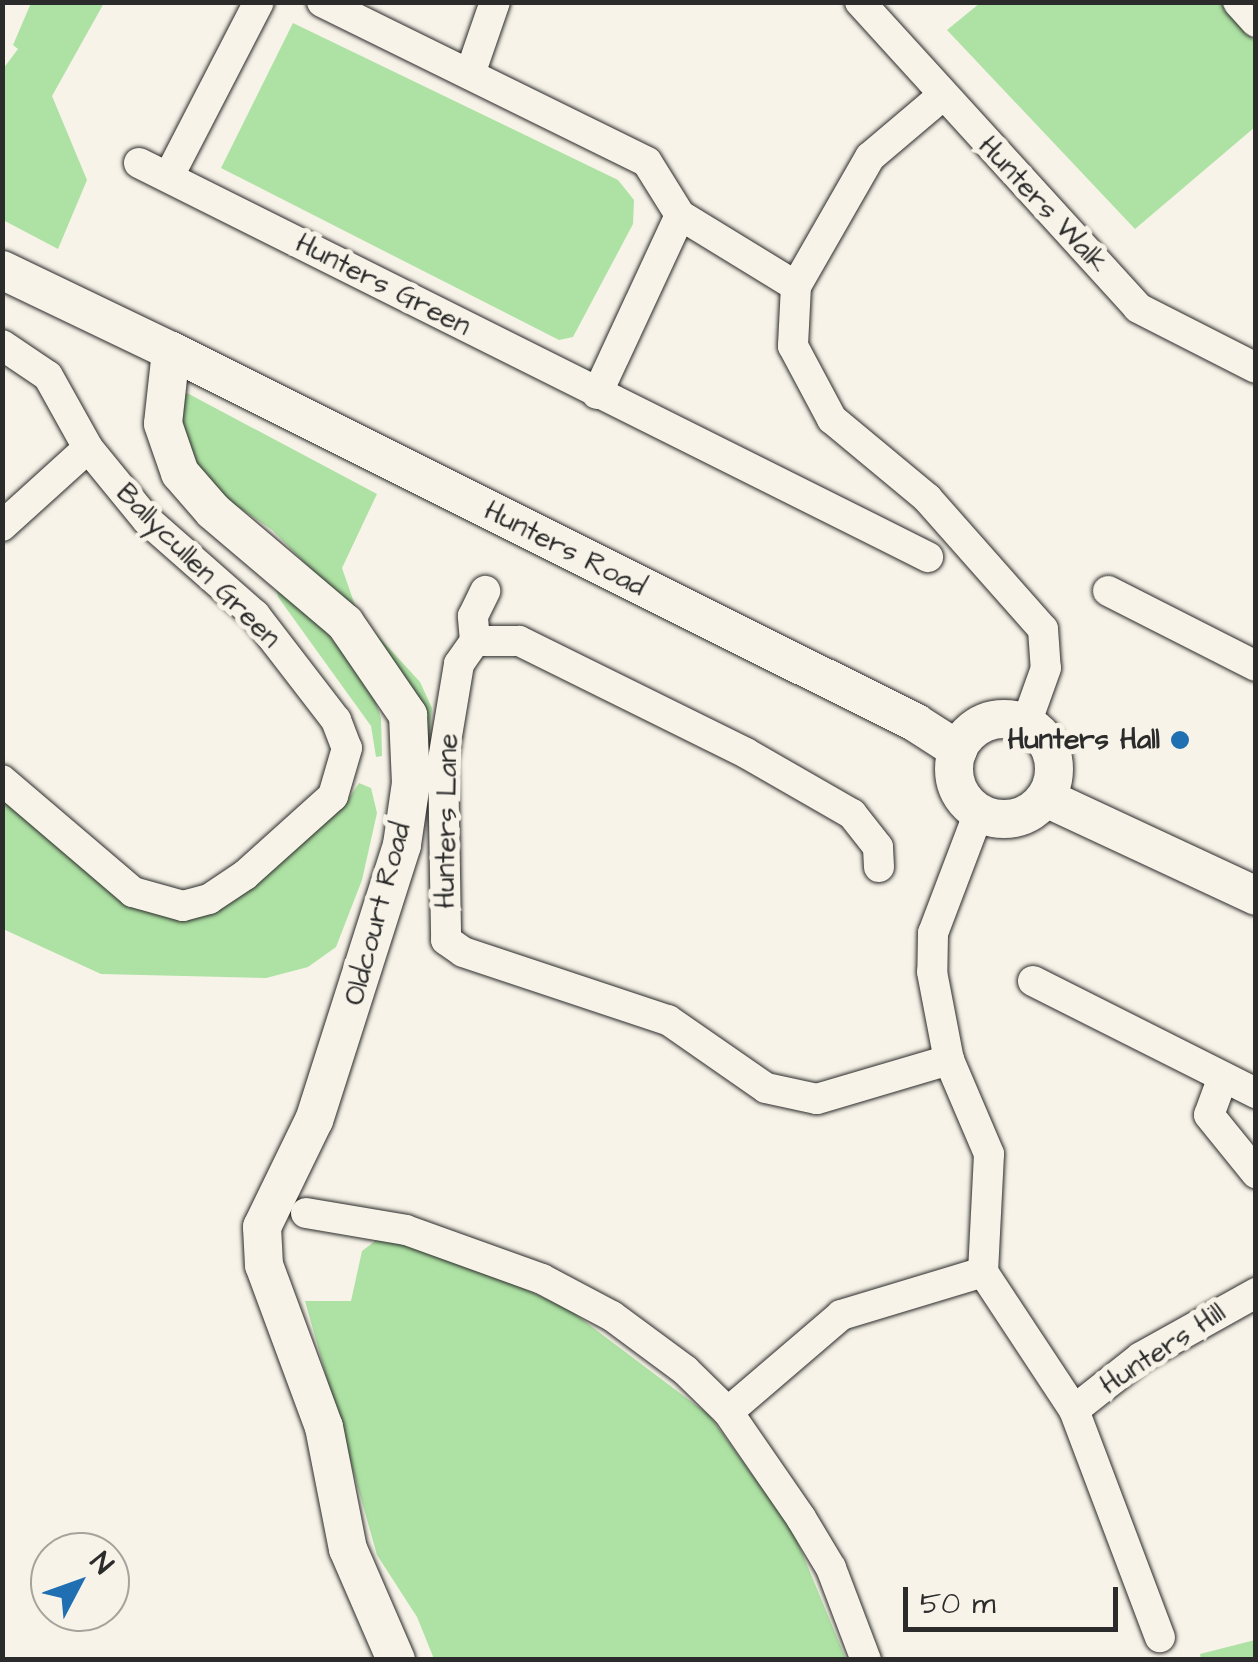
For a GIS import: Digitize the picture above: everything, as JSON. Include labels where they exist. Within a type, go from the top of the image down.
[{"type":"street","points":[[169,176],[259,2]]},
{"type":"street","points":[[322,2],[647,162],[680,215],[796,286]]},
{"type":"street","points":[[470,74],[495,2]]},
{"type":"street","name":"Hunters Walk","points":[[860,2],[1138,308],[1256,368]]},
{"type":"street","points":[[1238,2],[1256,22]]},
{"type":"street","points":[[942,96],[870,157],[796,286],[793,346],[832,418],[926,498],[1043,629],[1046,668],[1026,724]]},
{"type":"street","name":"Hunters Green","points":[[139,163],[928,557]]},
{"type":"street","points":[[598,394],[680,215]]},
{"type":"street","points":[[2,270],[170,352]]},
{"type":"street","name":"Ballycullen Green","points":[[2,345],[48,376],[88,448],[147,520],[264,627],[336,720],[347,748],[344,776],[333,796],[245,874],[209,899],[183,906],[133,892],[2,780]]},
{"type":"street","name":"Hunters Road","points":[[170,352],[899,715],[958,750]]},
{"type":"street","name":"Oldcourt Road","points":[[170,352],[163,424],[180,472],[214,511],[346,623],[408,715],[411,783],[402,845],[314,1120],[262,1227],[264,1264],[324,1427],[348,1550],[396,1660]]},
{"type":"street","points":[[2,526],[88,448]]},
{"type":"street","points":[[485,591],[473,616],[475,642],[519,641],[746,753],[852,814],[878,847],[879,867]]},
{"type":"street","points":[[1108,591],[1256,666]]},
{"type":"street","name":"Hunters Lane","points":[[475,642],[459,664],[443,760],[446,940],[668,1020],[766,1088],[817,1099],[949,1060]]},
{"type":"street","points":[[994,720],[1026,724],[1050,748],[1054,765],[1046,798],[1022,816],[979,812],[960,792],[958,750],[966,736],[994,720]]},
{"type":"street","points":[[1046,798],[1256,896]]},
{"type":"street","points":[[979,812],[933,933],[936,1003],[949,1060],[989,1154],[983,1272],[1074,1410],[1160,1637]]},
{"type":"street","points":[[1033,981],[1256,1093]]},
{"type":"street","points":[[1223,1076],[1209,1115],[1256,1173]]},
{"type":"street","points":[[306,1213],[406,1230],[542,1279],[612,1316],[728,1412],[831,1568],[866,1660]]},
{"type":"street","points":[[728,1412],[841,1314],[983,1272]]},
{"type":"street","name":"Hunters Hill","points":[[1074,1410],[1141,1356],[1256,1293]]},
{"type":"green space","points":[[31,3],[104,3],[52,96],[87,180],[58,249],[3,220],[3,69],[18,49],[13,45]]},
{"type":"green space","points":[[980,3],[1221,3],[1255,42],[1255,127],[1135,229],[947,30]]},
{"type":"green space","points":[[293,23],[618,180],[634,200],[633,224],[573,337],[559,340],[221,168]]},
{"type":"green space","points":[[187,393],[377,494],[342,568],[358,614],[420,682],[432,708],[428,748],[335,593],[272,530],[225,498],[193,460],[178,402]]},
{"type":"green space","points":[[273,570],[369,683],[381,718],[382,756],[376,757],[371,726],[278,597]]},
{"type":"green space","points":[[359,783],[371,788],[377,813],[362,880],[336,947],[308,967],[266,978],[101,974],[3,929],[3,795],[136,909],[200,917],[236,899],[344,806]]},
{"type":"green space","points":[[379,1238],[443,1253],[567,1308],[709,1415],[793,1531],[846,1659],[434,1659],[417,1617],[377,1555],[305,1301],[351,1301],[362,1251]]},
{"type":"green space","points":[[1255,1640],[1255,1659],[1201,1659],[1200,1654]]},
{"type":"place","name":"Hunters Hall","points":[[1180,740]]}]
